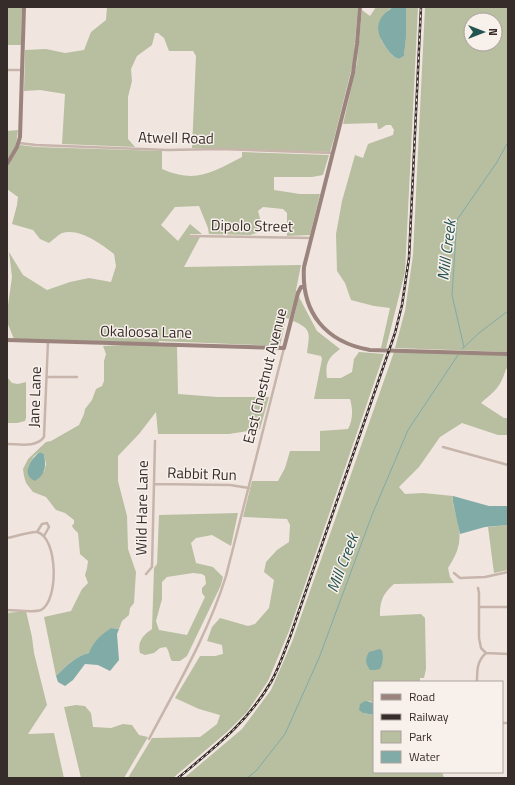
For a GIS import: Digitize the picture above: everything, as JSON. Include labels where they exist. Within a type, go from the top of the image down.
[{"type":"street","points":[[7,164],[19,143],[20,137],[24,7]]},
{"type":"street","name":"East Chestnut Avenue","points":[[149,739],[205,632],[226,576],[299,290],[301,287],[304,287],[304,267],[355,63],[360,7]]},
{"type":"street","points":[[7,70],[22,70]]},
{"type":"street","name":"Atwell Road","points":[[19,143],[36,145],[168,150],[219,149],[333,153]]},
{"type":"street","name":"Dipolo Street","points":[[192,236],[311,238]]},
{"type":"street","points":[[304,287],[310,307],[320,323],[339,340],[358,347],[370,350],[508,354]]},
{"type":"street","name":"Okaloosa Lane","points":[[7,340],[284,348]]},
{"type":"street","name":"Jane Lane","points":[[7,444],[33,444],[42,440],[44,437],[48,341]]},
{"type":"street","points":[[47,376],[77,377]]},
{"type":"street","name":"Wild Hare Lane","points":[[146,574],[152,567],[155,440]]},
{"type":"street","points":[[443,447],[508,465]]},
{"type":"street","name":"Rabbit Run","points":[[154,484],[230,485],[249,488]]},
{"type":"street","points":[[37,532],[42,524],[47,523],[49,528],[44,536]]},
{"type":"street","points":[[7,538],[37,532],[44,536],[48,542],[54,568],[54,580],[46,606],[40,610],[7,610]]},
{"type":"street","points":[[454,573],[460,578],[485,577],[508,572]]},
{"type":"street","points":[[478,588],[480,645],[486,653]]},
{"type":"street","points":[[479,607],[508,607]]},
{"type":"street","points":[[477,681],[478,662],[481,657],[486,653],[508,654]]},
{"type":"green space","points":[[7,7],[22,7],[21,45],[7,45]]},
{"type":"green space","points":[[107,7],[358,7],[353,63],[330,152],[192,148],[196,56],[193,51],[169,51],[164,38],[158,33],[155,33],[152,45],[137,56],[131,69],[132,81],[128,97],[128,139],[135,147],[62,144],[65,94],[40,90],[24,91],[25,50],[46,49],[65,53],[84,50],[91,32],[106,20]]},
{"type":"green space","points":[[376,7],[393,7],[388,10],[381,40],[391,54],[399,59],[404,56],[406,38],[405,7],[418,7],[405,272],[386,348],[381,348],[390,308],[374,306],[351,300],[345,283],[337,271],[336,234],[342,201],[355,155],[363,158],[368,144],[393,135],[394,130],[391,125],[386,125],[378,129],[377,123],[343,124],[357,63],[362,10],[370,16]]},
{"type":"green space","points":[[425,7],[508,7],[508,352],[395,348],[405,311],[413,255]]},
{"type":"green space","points":[[18,130],[16,146],[7,160],[7,131]]},
{"type":"green space","points":[[20,145],[36,147],[162,151],[162,169],[185,176],[195,176],[213,171],[242,157],[242,152],[329,155],[323,175],[312,177],[274,177],[274,190],[300,194],[320,194],[310,235],[287,236],[287,213],[283,209],[263,207],[258,211],[261,222],[257,233],[250,235],[209,234],[199,206],[175,207],[161,225],[178,241],[190,224],[202,234],[190,234],[190,237],[200,237],[184,267],[301,265],[296,290],[297,292],[289,319],[286,318],[280,346],[159,341],[158,343],[14,339],[7,322],[12,277],[9,252],[23,275],[47,290],[70,282],[89,278],[111,282],[116,266],[114,254],[97,242],[83,235],[69,232],[62,233],[49,243],[40,239],[33,230],[12,224],[18,197],[7,189],[7,168]]},
{"type":"green space","points":[[299,297],[317,331],[340,349],[328,361],[326,368],[327,378],[341,378],[352,372],[354,359],[359,352],[384,354],[289,631],[268,681],[247,712],[227,732],[173,778],[128,778],[152,738],[200,737],[217,724],[220,715],[199,709],[175,698],[200,656],[215,656],[223,654],[222,645],[207,641],[212,627],[220,618],[248,626],[255,624],[269,608],[274,580],[264,572],[266,562],[277,550],[289,542],[290,525],[287,519],[243,517],[252,481],[278,481],[285,468],[290,451],[320,451],[320,431],[348,429],[350,426],[352,407],[350,399],[314,399],[322,359],[321,356],[307,353],[309,337],[307,330],[293,321]]},
{"type":"green space","points":[[103,346],[177,346],[178,394],[217,397],[269,397],[260,429],[229,434],[158,434],[156,412],[139,434],[118,456],[118,481],[127,516],[128,549],[136,572],[134,603],[130,608],[129,615],[122,621],[119,629],[111,628],[89,653],[67,665],[56,676],[44,617],[71,611],[82,589],[88,583],[85,575],[88,561],[80,554],[78,533],[72,525],[74,524],[74,520],[65,513],[56,510],[46,497],[33,492],[26,483],[23,469],[28,459],[46,442],[51,441],[79,425],[85,409],[92,400],[96,389],[102,386],[104,381],[104,361],[106,354]],"holes":[[[40,452],[44,454],[46,464],[44,472],[28,467],[34,456]]]},
{"type":"green space","points":[[394,352],[508,355],[508,368],[506,369],[499,385],[481,403],[504,418],[508,418],[508,435],[498,435],[462,423],[440,437],[419,467],[399,487],[405,494],[423,493],[453,496],[453,504],[459,525],[460,538],[455,555],[448,568],[450,577],[454,583],[394,584],[387,591],[382,601],[380,616],[421,614],[425,618],[426,669],[424,678],[420,678],[420,681],[373,681],[373,703],[369,701],[363,713],[373,715],[373,773],[442,773],[444,778],[184,778],[242,729],[271,690],[292,642]]},
{"type":"green space","points":[[7,377],[12,383],[18,384],[26,382],[25,421],[7,423]]},
{"type":"green space","points":[[238,513],[231,546],[212,535],[196,538],[191,543],[196,563],[213,567],[223,577],[221,585],[187,656],[180,661],[172,661],[166,647],[160,648],[154,653],[145,655],[140,653],[139,649],[140,642],[152,629],[154,568],[157,564],[159,515]],"holes":[[[193,573],[202,574],[205,576],[206,584],[202,588],[202,593],[205,597],[187,635],[159,630],[156,621],[162,599],[162,582],[167,577]]]},
{"type":"green space","points":[[508,525],[508,570],[494,573],[488,527]]},
{"type":"green space","points":[[26,611],[34,653],[47,705],[28,734],[54,733],[64,778],[7,778],[7,613]]},
{"type":"green space","points":[[76,705],[85,706],[91,713],[93,727],[111,728],[123,724],[132,725],[139,735],[148,737],[124,778],[81,778],[64,707]]},
{"type":"water","points":[[393,7],[406,8],[406,38],[404,56],[399,59],[393,56],[381,40],[378,30],[378,25],[383,15]]},
{"type":"water","points":[[40,452],[44,454],[44,469],[41,476],[35,481],[28,475],[28,466],[33,458]]},
{"type":"water","points":[[453,496],[489,506],[508,506],[508,525],[485,527],[460,534]]},
{"type":"water","points":[[111,628],[119,629],[117,634],[119,660],[110,671],[98,665],[85,664],[73,680],[65,686],[58,682],[56,676],[67,665],[89,653],[98,639]]},
{"type":"water","points":[[380,649],[382,651],[383,658],[380,669],[370,670],[366,663],[368,654],[369,652]]},
{"type":"water","points":[[365,701],[373,703],[373,715],[363,713],[359,710],[360,704]]},
{"type":"waterway","name":"Mill Creek","points":[[464,347],[452,295],[457,220],[497,162],[508,142]]},
{"type":"waterway","points":[[462,349],[479,333],[508,311]]},
{"type":"waterway","name":"Mill Creek","points":[[247,778],[256,771],[285,734],[319,658],[372,515],[408,430],[458,355]]},
{"type":"railway","points":[[178,778],[217,745],[241,722],[262,697],[274,677],[290,637],[395,333],[402,305],[409,258],[421,7]]}]
